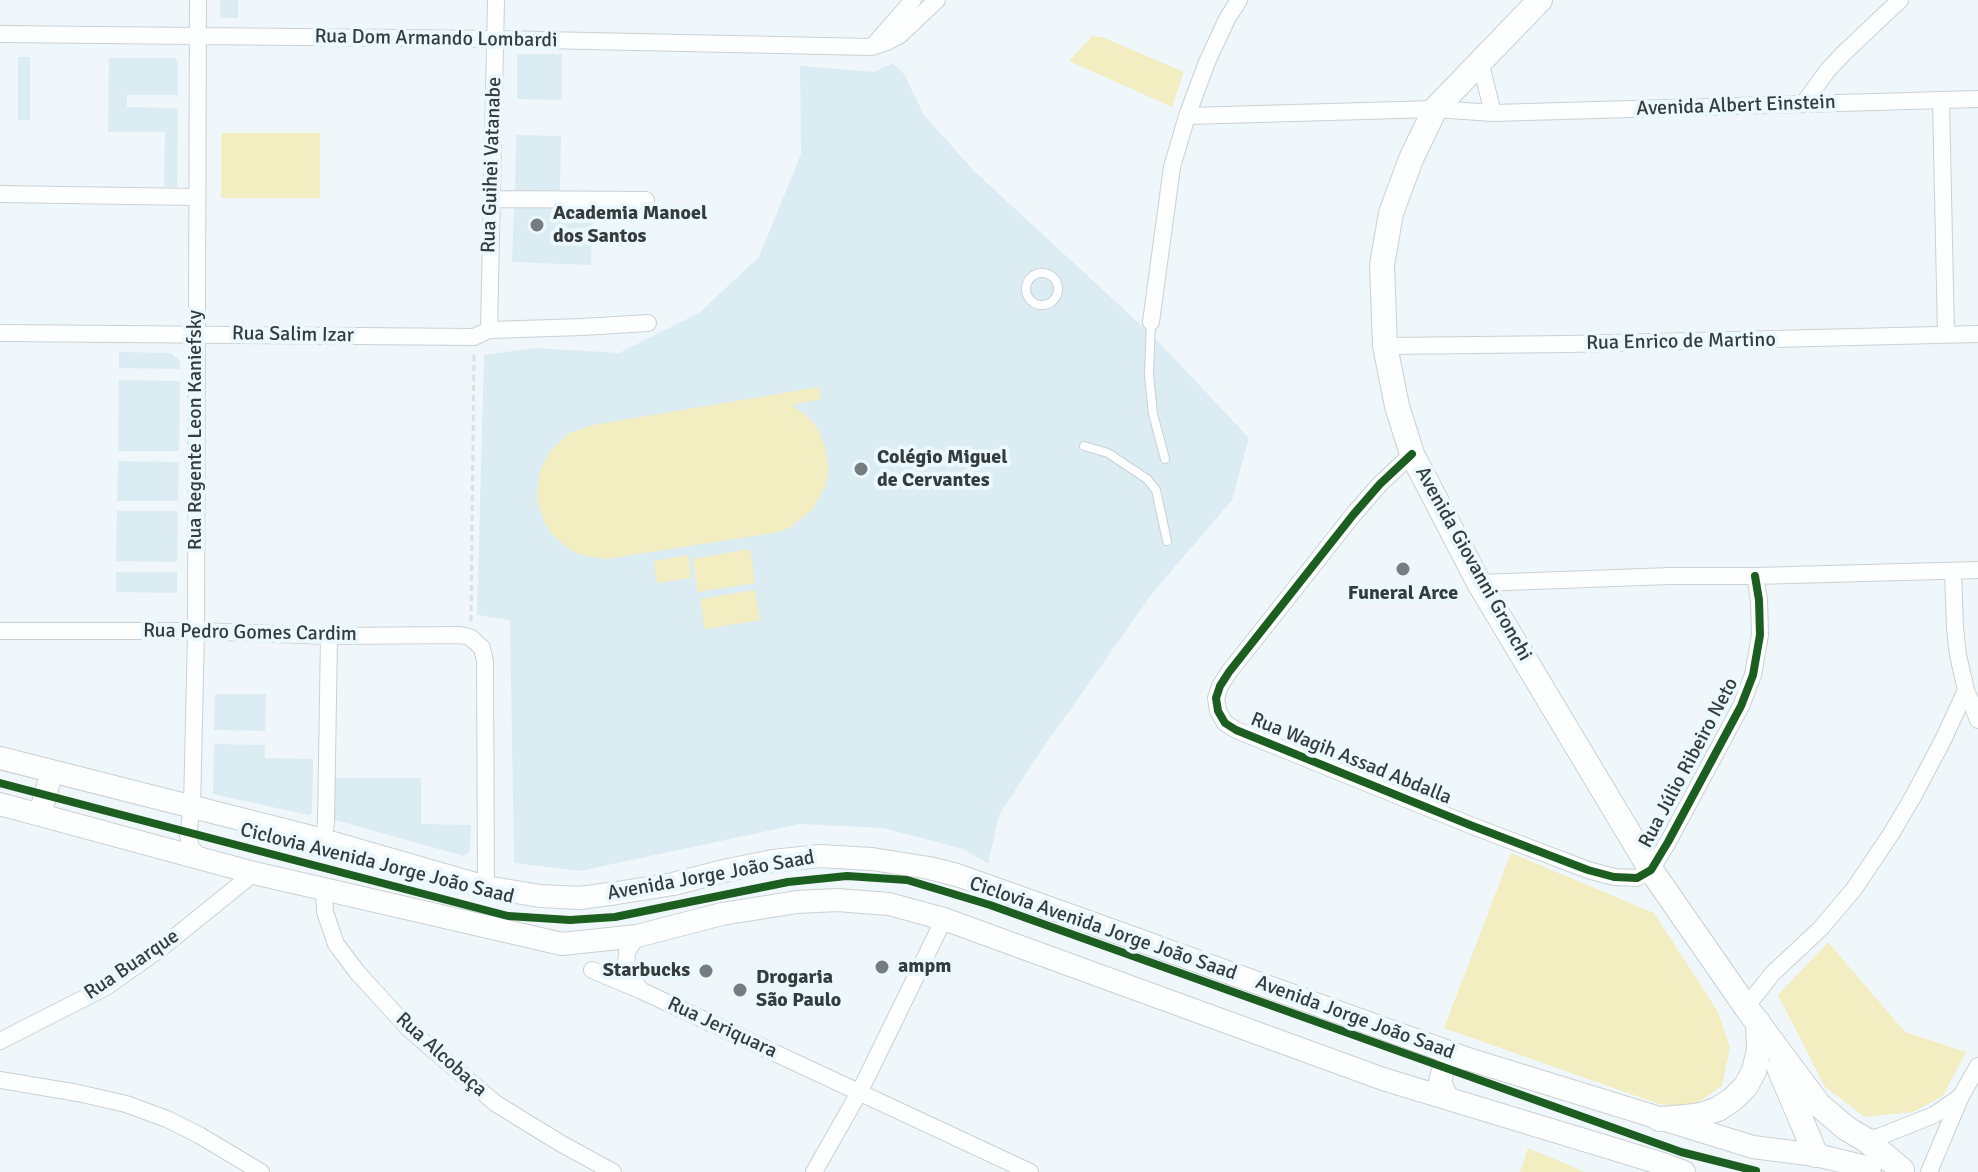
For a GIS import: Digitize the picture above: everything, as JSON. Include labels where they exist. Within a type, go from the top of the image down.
[{"type":"main road","name":"Avenida Giovanni Gronchi","points":[[1540,0],[1435,109],[1411,159],[1391,213],[1382,265],[1385,346],[1397,406],[1412,454],[1479,583],[1651,870],[1819,1105],[1905,1171]]},
{"type":"main road","name":"Avenida Jorge João Saad","points":[[0,758],[323,840],[486,887],[540,896],[580,898],[673,884],[773,861],[820,856],[872,859],[929,868],[957,875],[1468,1059],[1809,1163],[1870,1168]]},
{"type":"main road","points":[[40,814],[52,771]]},
{"type":"main road","name":"Avenida Jorge João Saad","points":[[0,804],[254,873],[562,944],[637,936],[722,914],[797,902],[837,900],[889,904],[944,919],[1383,1079],[1684,1172]]},
{"type":"main road","name":"Avenida Giovanni Gronchi","points":[[1752,1014],[1799,1112],[1809,1163]]},
{"type":"main road","points":[[1659,1119],[1701,1115],[1718,1109],[1746,1086],[1754,1071],[1759,1050],[1752,1014]]},
{"type":"main road","points":[[1447,1098],[1440,1082],[1444,1067],[1458,1059],[1468,1059]]},
{"type":"main road","points":[[1765,1149],[1770,1160],[1769,1172]]},
{"type":"main road","points":[[1870,1168],[1892,1167],[1905,1171]]},
{"type":"street","name":"Rua Regente Leon Kaniefsky","points":[[198,0],[196,631],[192,807],[188,836],[191,847],[199,857]]},
{"type":"street","name":"Rua Guihei Vatanabe","points":[[482,334],[492,199],[496,0]]},
{"type":"street","points":[[872,47],[913,0]]},
{"type":"street","points":[[872,47],[900,35],[937,0]]},
{"type":"street","points":[[1151,322],[1172,167],[1207,62],[1239,0]]},
{"type":"street","points":[[1803,104],[1828,70],[1900,0]]},
{"type":"street","name":"Rua Dom Armando Lombardi","points":[[0,34],[872,47]]},
{"type":"street","points":[[1480,61],[1493,113]]},
{"type":"street","name":"Avenida Albert Einstein","points":[[1187,116],[1435,109],[1493,113],[1978,99]]},
{"type":"street","points":[[1941,100],[1946,335]]},
{"type":"street","points":[[0,194],[197,197]]},
{"type":"street","points":[[492,199],[646,200]]},
{"type":"street","name":"Rua Salim Izar","points":[[0,333],[482,334],[648,323]]},
{"type":"street","name":"Rua Enrico de Martino","points":[[1385,346],[1978,334]]},
{"type":"street","name":"Rua Wagih Assad Abdalla","points":[[1412,454],[1353,515],[1229,672],[1216,698],[1218,711],[1225,723],[1250,735],[1588,870],[1614,877],[1637,878],[1651,870]]},
{"type":"street","points":[[1479,583],[1978,570]]},
{"type":"street","points":[[1953,571],[1958,655],[1966,690],[1978,720]]},
{"type":"street","name":"Rua Júlio Ribeiro Neto","points":[[1651,870],[1710,767],[1753,675],[1760,635],[1755,576]]},
{"type":"street","name":"Rua Pedro Gomes Cardim","points":[[0,631],[196,631],[470,637]]},
{"type":"street","points":[[323,840],[326,823],[329,636]]},
{"type":"street","points":[[470,637],[482,648],[485,661],[486,887]]},
{"type":"street","points":[[1752,1014],[1772,974],[1839,909],[1891,834],[1943,740],[1966,690]]},
{"type":"street","name":"Rua Buarque","points":[[0,1041],[106,987],[160,949],[254,873]]},
{"type":"street","name":"Rua Alcobaça","points":[[324,890],[325,912],[336,944],[409,1029],[495,1103],[613,1172]]},
{"type":"street","points":[[814,1172],[860,1091],[944,919]]},
{"type":"street","name":"Rua Jeriquara","points":[[637,936],[627,952],[626,967],[642,991],[1030,1172]]},
{"type":"street","points":[[592,970],[642,991]]},
{"type":"street","points":[[1929,1172],[1961,1096],[1978,1066]]},
{"type":"street","points":[[0,1080],[126,1104],[199,1135],[261,1172]]},
{"type":"street","points":[[1866,1140],[1934,1115],[1961,1096]]},
{"type":"lane","points":[[1039,272],[1049,273],[1058,284],[1057,296],[1049,304],[1038,305],[1027,295],[1026,286],[1030,277],[1039,272]]},
{"type":"lane","points":[[1151,322],[1149,375],[1153,414],[1165,459]]},
{"type":"lane","points":[[1084,446],[1108,453],[1147,479],[1156,490],[1167,541]]},
{"type":"path","points":[[470,637],[482,334]]},
{"type":"shaded area","points":[[220,0],[238,0],[238,18],[220,18]]},
{"type":"shaded area","points":[[1094,34],[1184,72],[1172,107],[1069,61]]},
{"type":"shaded area","points":[[517,54],[562,54],[562,100],[517,99]]},
{"type":"shaded area","points":[[18,57],[30,57],[30,120],[18,120]]},
{"type":"shaded area","points":[[109,58],[174,58],[178,62],[178,95],[127,95],[127,107],[178,108],[177,187],[164,187],[165,132],[108,132]]},
{"type":"shaded area","name":"Colégio Miguel de Cervantes","points":[[893,63],[904,74],[924,115],[974,171],[1155,338],[1249,438],[1232,500],[1154,591],[1045,745],[999,815],[988,864],[963,849],[883,828],[800,824],[580,871],[514,863],[510,620],[477,615],[484,355],[535,348],[619,353],[699,313],[759,257],[801,154],[800,66],[874,72]]},
{"type":"shaded area","points":[[221,133],[320,133],[320,198],[221,198]]},
{"type":"shaded area","points":[[516,135],[561,136],[560,192],[515,191]]},
{"type":"shaded area","points":[[514,205],[593,207],[591,265],[512,262]]},
{"type":"shaded area","points":[[119,352],[171,353],[180,361],[180,369],[119,368]]},
{"type":"shaded area","points":[[119,380],[180,381],[179,451],[118,451]]},
{"type":"shaded area","points":[[819,387],[821,399],[791,405],[814,423],[821,435],[828,460],[828,474],[825,487],[812,510],[791,527],[779,532],[606,559],[570,550],[544,522],[537,498],[539,473],[550,451],[569,433],[593,425]]},
{"type":"shaded area","points":[[118,461],[179,462],[178,501],[117,501]]},
{"type":"shaded area","points":[[117,511],[178,511],[177,562],[116,561]]},
{"type":"shaded area","points":[[750,549],[755,583],[698,592],[693,559]]},
{"type":"shaded area","points":[[688,555],[691,578],[657,583],[654,561]]},
{"type":"shaded area","points":[[116,572],[177,572],[177,593],[116,592]]},
{"type":"shaded area","points":[[755,590],[760,620],[705,629],[700,599]]},
{"type":"shaded area","points":[[215,694],[266,694],[265,731],[214,730]]},
{"type":"shaded area","points":[[214,744],[265,745],[265,758],[313,759],[312,812],[309,815],[213,794]]},
{"type":"shaded area","points":[[335,778],[421,778],[421,824],[471,825],[470,851],[464,856],[335,820]]},
{"type":"shaded area","points":[[1511,853],[1654,913],[1718,1012],[1730,1047],[1722,1086],[1691,1107],[1659,1104],[1444,1028]]},
{"type":"shaded area","points":[[1828,942],[1905,1032],[1966,1052],[1943,1096],[1913,1112],[1865,1117],[1825,1087],[1778,995]]},
{"type":"shaded area","points":[[1528,1148],[1585,1172],[1520,1172]]},
{"type":"cycle path","points":[[1412,454],[1353,515],[1229,672],[1216,698],[1218,711],[1225,723],[1236,730],[1588,870],[1614,877],[1637,878],[1651,870],[1668,842],[1741,706],[1753,675],[1760,635],[1755,576]]},
{"type":"cycle path","name":"Ciclovia Avenida Jorge João Saad","points":[[0,783],[508,916],[570,920],[615,917],[788,882],[847,876],[907,880],[990,905],[1681,1152],[1756,1171]]},
{"type":"place","name":"Academia Manoel dos Santos","points":[[537,225]]},
{"type":"place","name":"Colégio Miguel de Cervantes","points":[[861,469]]},
{"type":"place","name":"Funeral Arce","points":[[1403,569]]},
{"type":"place","name":"ampm","points":[[882,967]]},
{"type":"place","name":"Starbucks","points":[[706,971]]},
{"type":"place","name":"Drogaria São Paulo","points":[[740,990]]}]
